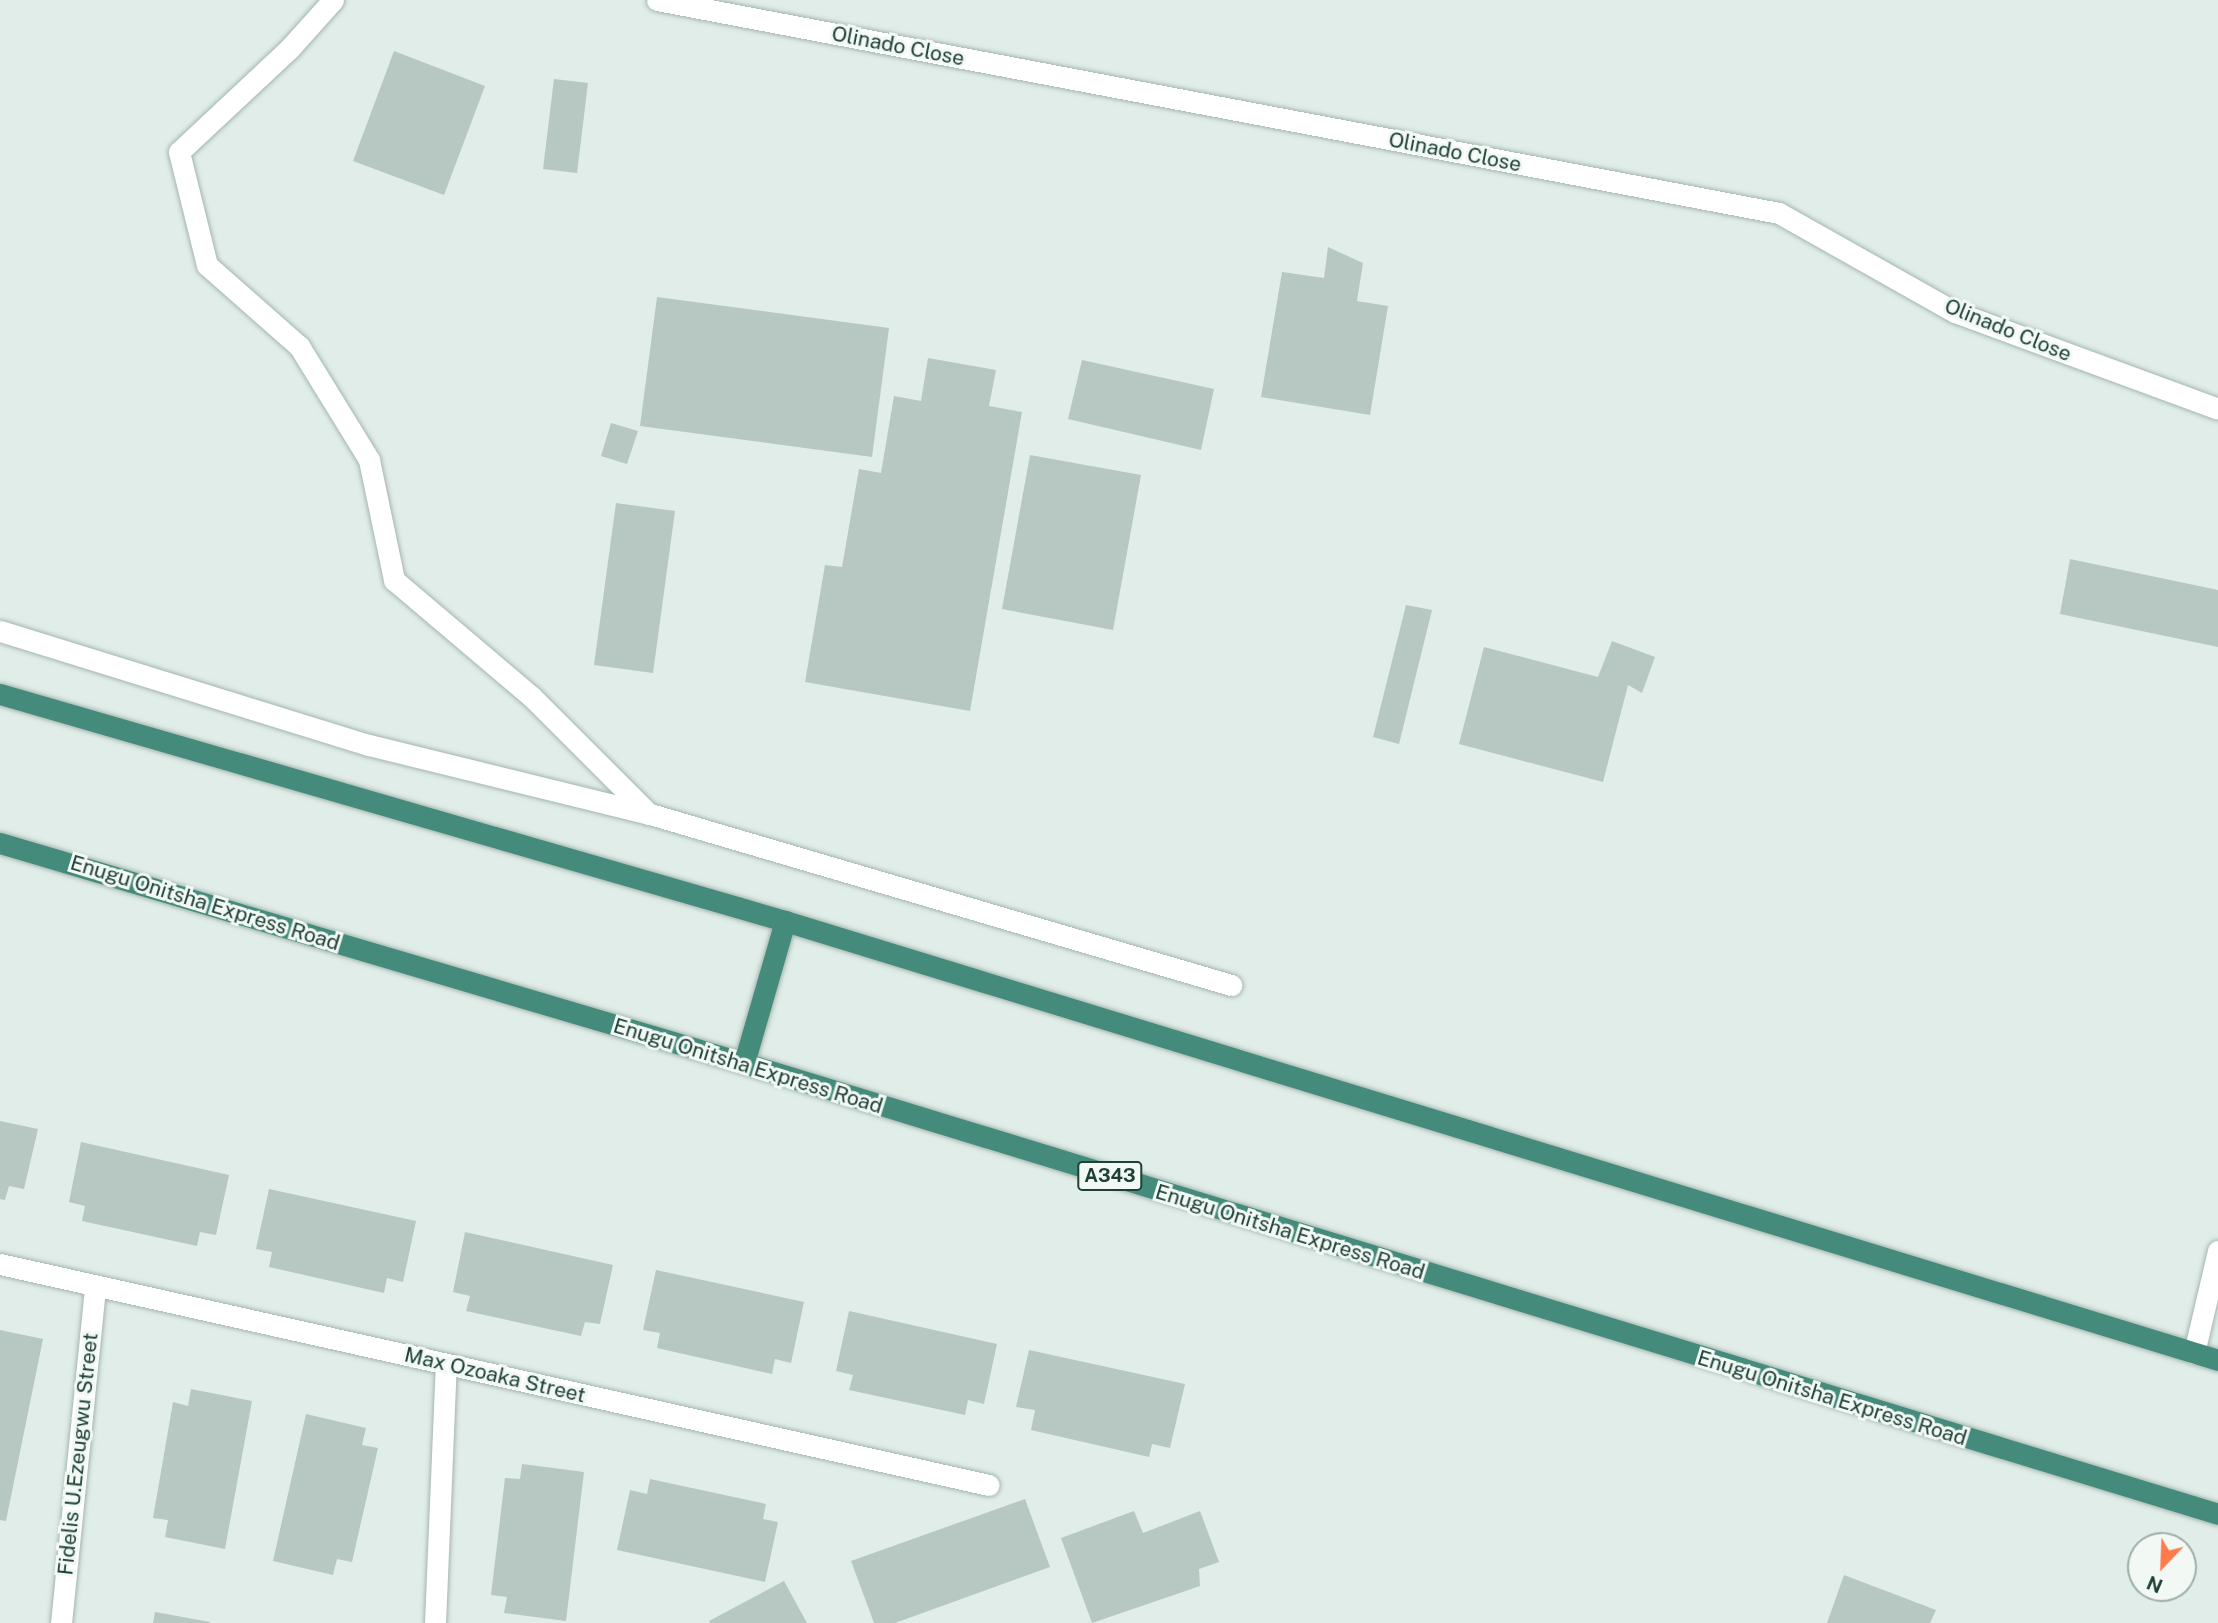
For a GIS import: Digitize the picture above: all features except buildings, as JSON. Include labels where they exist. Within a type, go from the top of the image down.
[{"type":"highway","points":[[0,694],[785,921],[2218,1360]]},
{"type":"highway","name":"Enugu Onitsha Express Road","points":[[0,843],[744,1063],[2218,1514]]},
{"type":"highway","points":[[744,1063],[785,921]]},
{"type":"street","points":[[333,0],[290,48],[179,152],[207,265],[299,346],[369,460],[394,580],[531,696],[650,814]]},
{"type":"street","name":"Olinado Close","points":[[657,0],[1779,213],[1955,312],[2218,409]]},
{"type":"street","points":[[0,631],[369,746],[650,814],[1231,985]]},
{"type":"street","points":[[2194,1353],[2218,1251]]},
{"type":"street","name":"Max Ozoaka Street","points":[[0,1264],[989,1485]]},
{"type":"street","name":"Fidelis U.Ezeugwu Street","points":[[61,1623],[95,1286]]},
{"type":"street","points":[[435,1623],[446,1364]]}]
